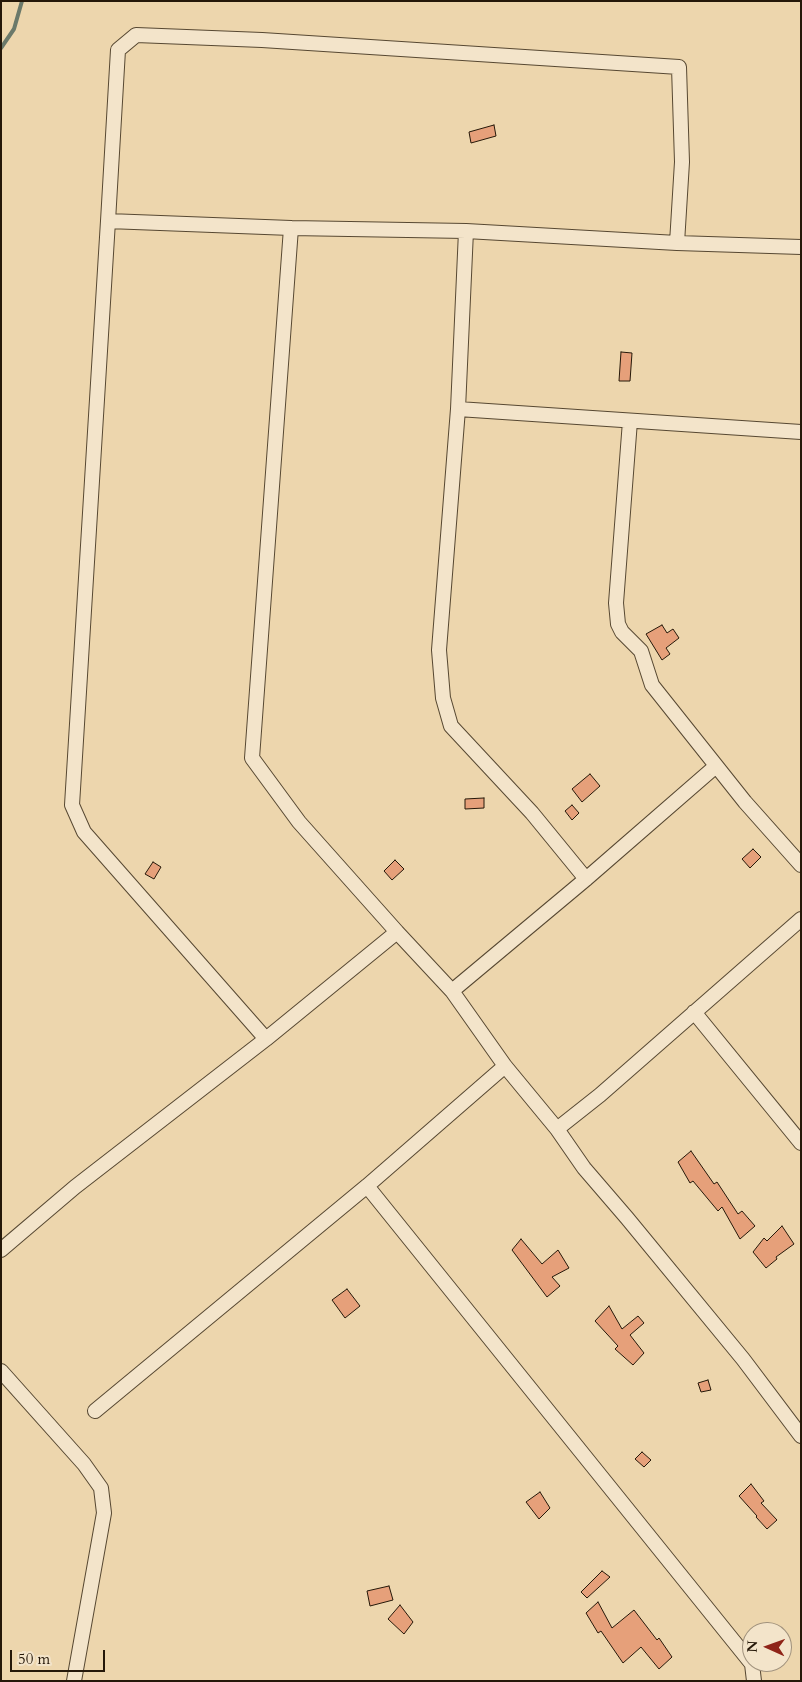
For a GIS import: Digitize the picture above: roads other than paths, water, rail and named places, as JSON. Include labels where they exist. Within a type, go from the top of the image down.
[{"type":"street","points":[[266,1039],[84,832],[72,805],[118,50],[136,35],[253,39],[679,67],[682,162],[677,243]]},
{"type":"street","points":[[108,221],[466,232],[677,243],[801,247]]},
{"type":"street","points":[[291,228],[252,758],[299,822],[396,932],[452,991],[504,1066],[557,1129],[584,1168],[628,1218],[743,1359],[801,1436]]},
{"type":"street","points":[[466,232],[458,408],[440,650],[443,698],[451,726],[532,813],[586,879]]},
{"type":"street","points":[[458,408],[801,432]]},
{"type":"street","points":[[630,421],[616,603],[618,624],[622,632],[641,651],[652,685],[716,766],[801,865]]},
{"type":"street","points":[[452,991],[586,879],[716,766]]},
{"type":"street","points":[[557,1129],[600,1095],[801,919]]},
{"type":"street","points":[[1,1250],[75,1187],[266,1039],[396,932]]},
{"type":"street","points":[[694,1012],[801,1143]]},
{"type":"street","points":[[95,1411],[367,1186],[504,1066]]},
{"type":"street","points":[[367,1186],[752,1664],[754,1681]]},
{"type":"street","points":[[1,1372],[84,1464],[101,1488],[104,1513],[74,1681]]},
{"type":"waterway","points":[[1,48],[14,29],[22,1]]}]
